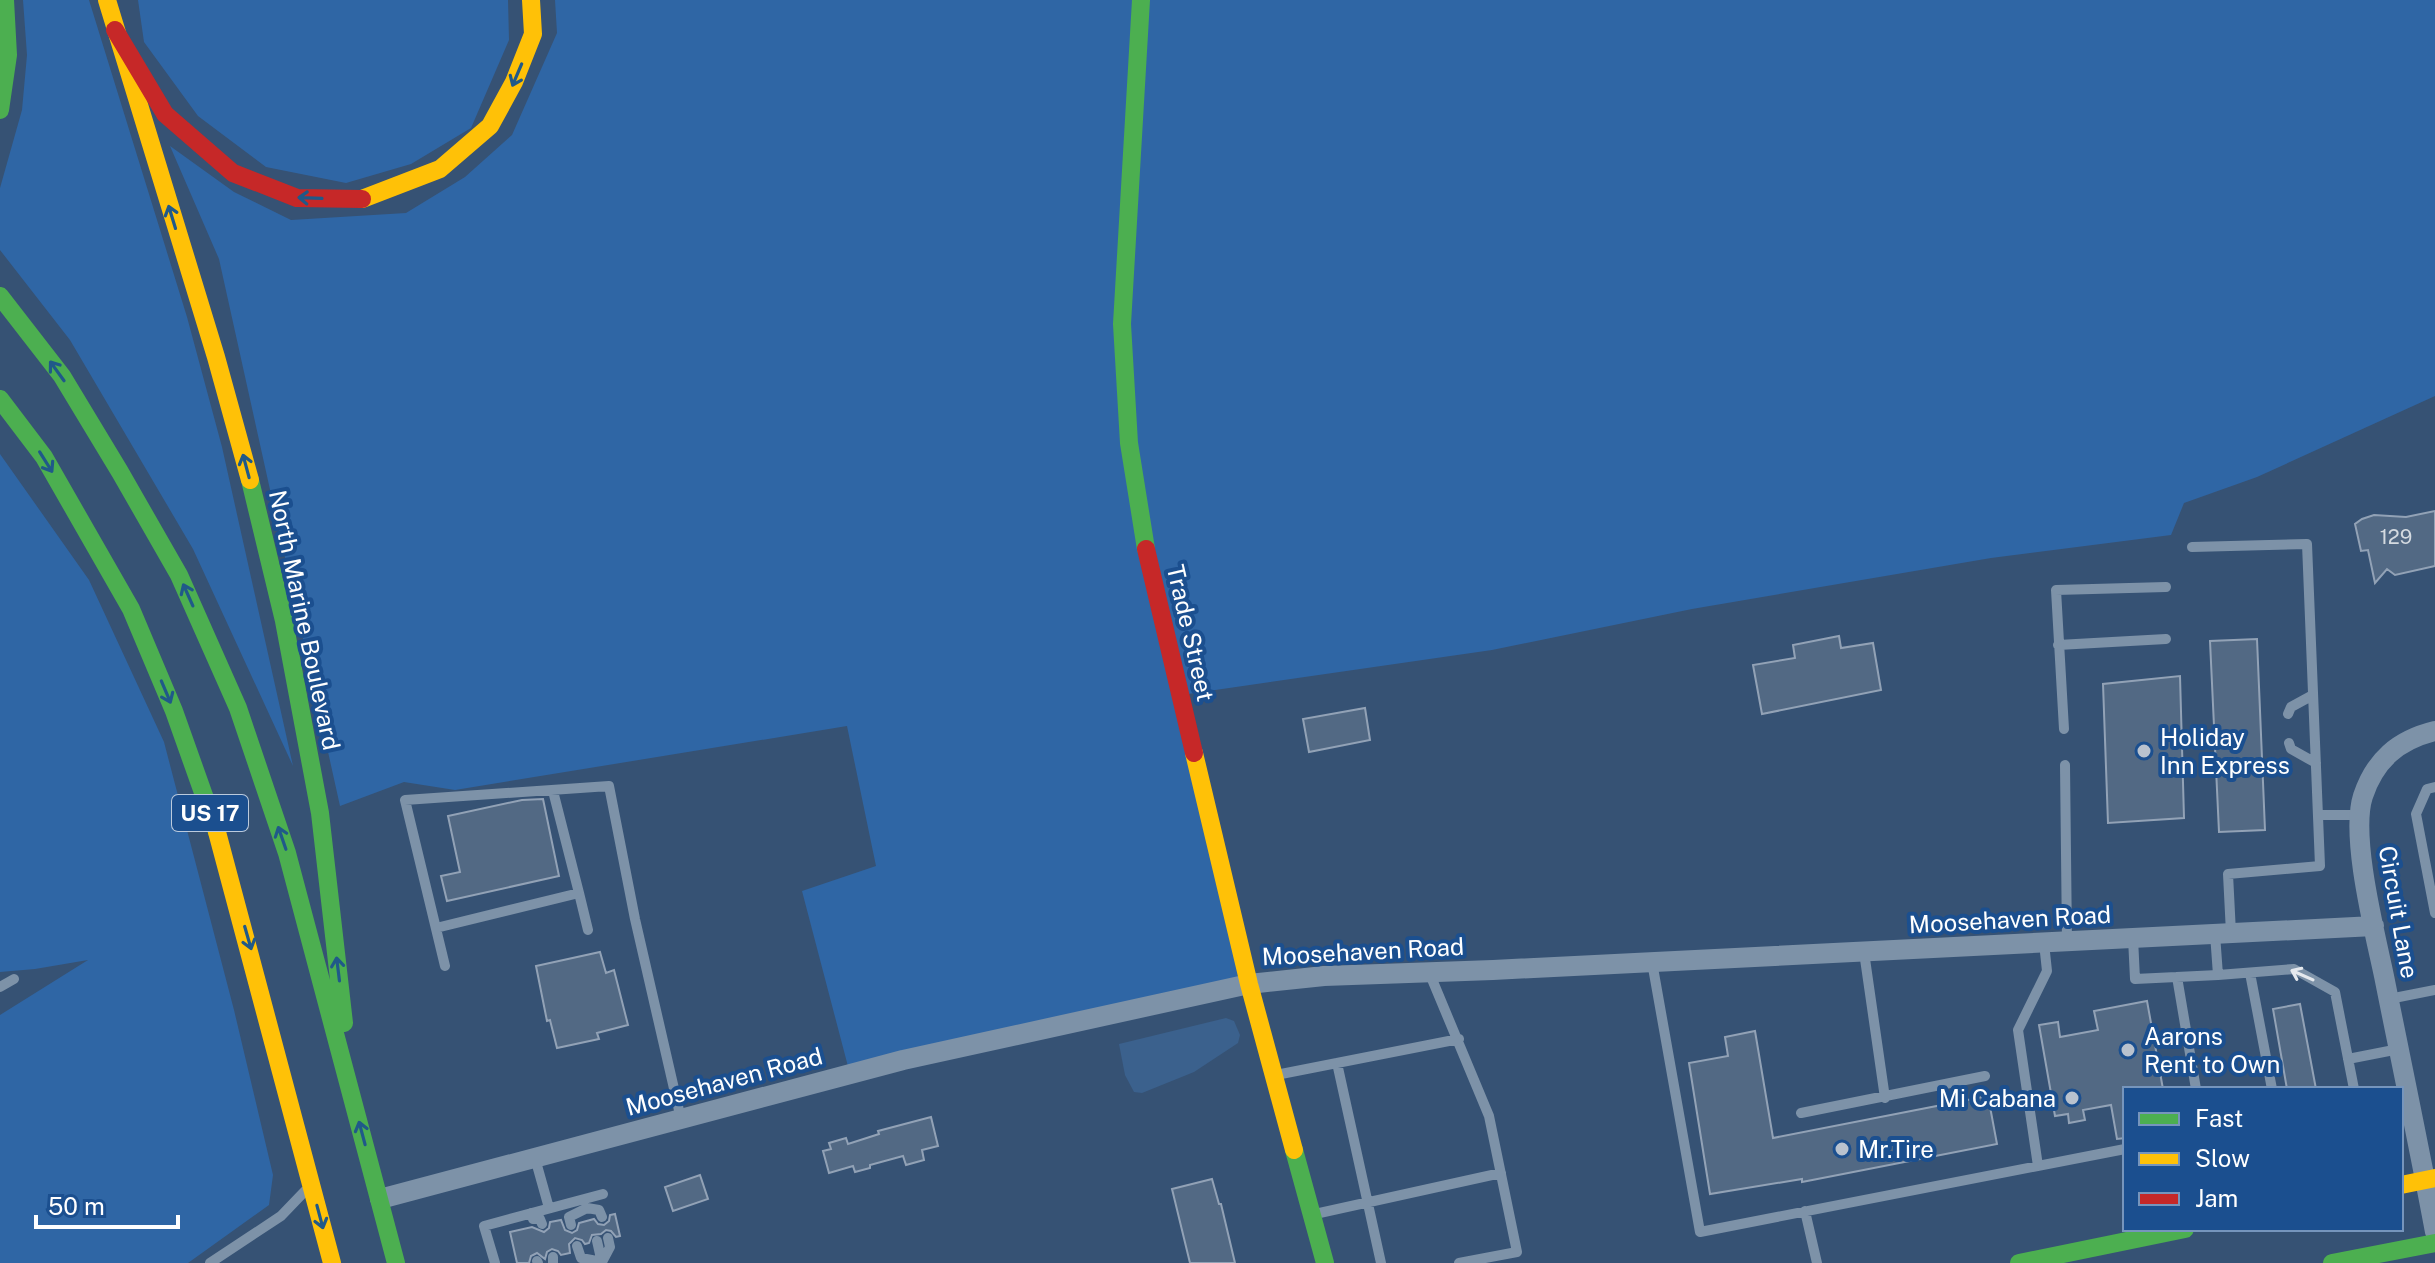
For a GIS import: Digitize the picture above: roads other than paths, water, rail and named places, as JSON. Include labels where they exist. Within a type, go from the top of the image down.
[{"type":"main road","points":[[0,110],[6,86],[8,49],[5,0]]},
{"type":"main road","name":"North Marine Boulevard","points":[[107,0],[216,357],[261,521],[320,813],[353,1102],[396,1263]]},
{"type":"main road","points":[[115,30],[165,114],[233,173],[297,198],[367,199],[440,169],[490,126],[514,82],[533,34],[531,0]]},
{"type":"main road","name":"Trade Street","points":[[1141,0],[1122,324],[1129,443],[1146,548],[1249,984],[1325,1263]]},
{"type":"main road","name":"US 17","points":[[0,296],[62,376],[120,472],[179,575],[232,695],[287,853],[353,1102]]},
{"type":"main road","name":"US 17","points":[[0,399],[44,457],[131,609],[174,711],[225,855],[332,1263]]},
{"type":"main road","points":[[2403,1185],[2430,1179]]},
{"type":"main road","points":[[2019,1263],[2175,1231]]},
{"type":"main road","points":[[2332,1263],[2435,1243]]},
{"type":"street","name":"Circuit Lane","points":[[2435,731],[2404,743],[2385,755],[2372,774],[2362,799],[2358,832],[2399,1049],[2430,1179],[2435,1232]]},
{"type":"street","name":"Moosehaven Road","points":[[380,1199],[903,1060],[1249,984],[1324,976],[2374,926]]},
{"type":"lane","points":[[2192,547],[2307,544],[2320,866],[2228,874],[2218,975]]},
{"type":"lane","points":[[2064,729],[2056,590],[2166,587]]},
{"type":"lane","points":[[2058,645],[2166,639]]},
{"type":"lane","points":[[2288,714],[2291,707],[2313,695]]},
{"type":"lane","points":[[2289,743],[2291,749],[2316,763]]},
{"type":"lane","points":[[2065,765],[2067,942]]},
{"type":"lane","points":[[445,966],[405,800],[609,786],[635,919],[681,1119]]},
{"type":"lane","points":[[2435,787],[2427,789],[2416,814],[2435,913]]},
{"type":"lane","points":[[553,791],[588,930]]},
{"type":"lane","points":[[2318,815],[2360,815]]},
{"type":"lane","points":[[436,928],[579,893]]},
{"type":"lane","points":[[2133,938],[2135,979],[2294,969],[2335,992],[2354,1087]]},
{"type":"lane","points":[[2038,1166],[2018,1030],[2047,971],[2044,943]]},
{"type":"lane","points":[[1864,952],[1885,1098]]},
{"type":"lane","points":[[1652,962],[1700,1232],[2123,1149]]},
{"type":"lane","points":[[1429,972],[1489,1116],[1517,1252],[1459,1263]]},
{"type":"lane","points":[[2250,973],[2272,1087]]},
{"type":"lane","points":[[2177,977],[2196,1087]]},
{"type":"lane","points":[[0,987],[14,979]]},
{"type":"lane","points":[[2389,999],[2435,990]]},
{"type":"lane","points":[[1274,1075],[1459,1039]]},
{"type":"lane","points":[[2348,1059],[2399,1049]]},
{"type":"lane","points":[[1337,1063],[1381,1263]]},
{"type":"lane","points":[[1801,1113],[1985,1076]]},
{"type":"lane","points":[[535,1158],[549,1208]]},
{"type":"lane","points":[[1312,1215],[1501,1173]]},
{"type":"lane","points":[[210,1263],[281,1216],[311,1184]]},
{"type":"lane","points":[[585,1204],[580,1222],[569,1217],[585,1204],[603,1194]]},
{"type":"lane","points":[[495,1263],[484,1226],[534,1221],[549,1208],[585,1204],[599,1210],[602,1217]]},
{"type":"lane","points":[[1805,1211],[1817,1263]]},
{"type":"lane","points":[[591,1243],[610,1247],[602,1262],[591,1243]]},
{"type":"place","name":"Holiday Inn Express","points":[[2144,751]]},
{"type":"place","name":"Aarons Rent to Own","points":[[2128,1050]]},
{"type":"place","name":"Mi Cabana","points":[[2072,1098]]},
{"type":"place","name":"Mr.Tire","points":[[1842,1149]]}]
